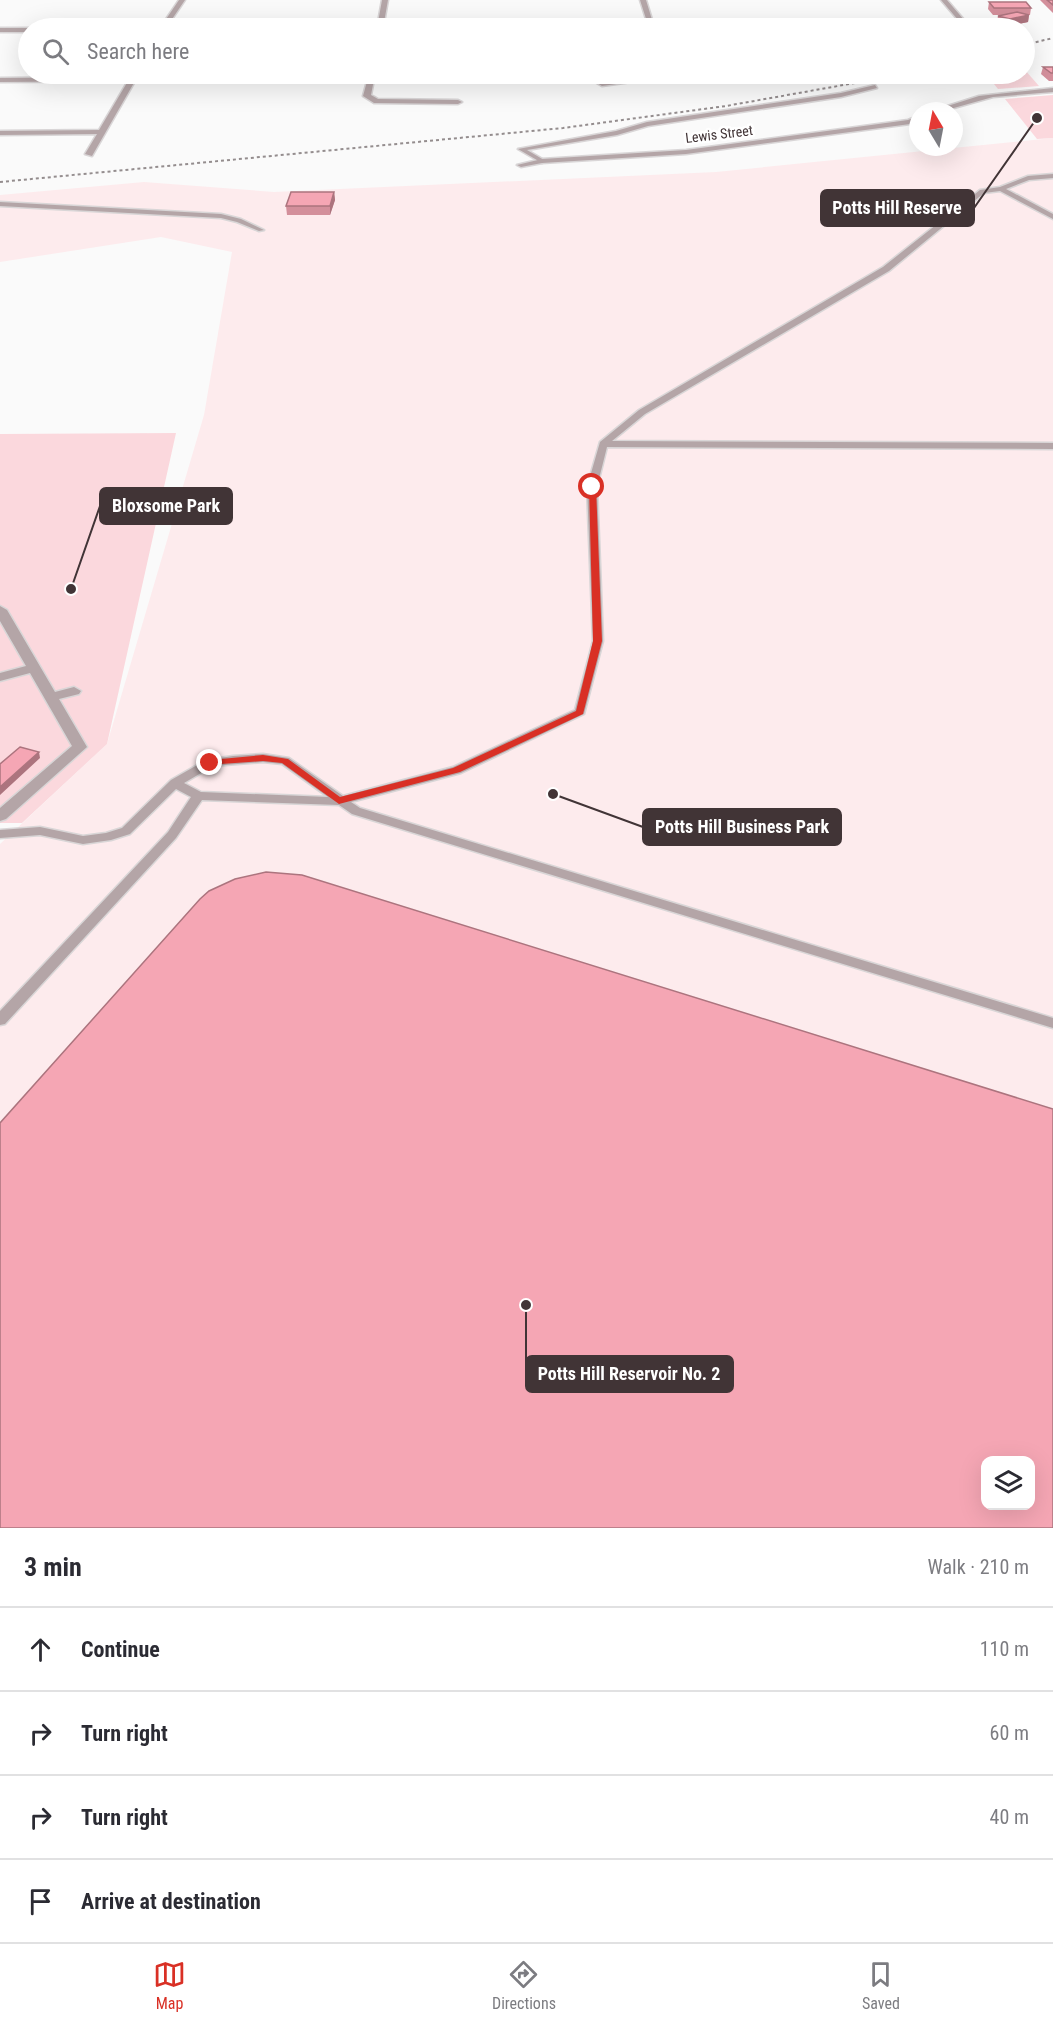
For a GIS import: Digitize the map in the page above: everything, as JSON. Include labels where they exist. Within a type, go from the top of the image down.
[{"type":"street","points":[[170,18],[182,0]]},
{"type":"street","points":[[382,18],[385,0]]},
{"type":"street","points":[[643,0],[648,18]]},
{"type":"street","points":[[944,0],[959,18]]},
{"type":"street","points":[[0,30],[18,30]]},
{"type":"street","points":[[0,80],[18,80]]},
{"type":"street","points":[[89,154],[129,84]]},
{"type":"street","points":[[370,84],[367,96],[378,101],[458,102]]},
{"type":"street","points":[[960,102],[1026,91],[1053,90]]},
{"type":"street","name":"Lewis Street","points":[[521,165],[542,160],[686,152],[850,131],[909,120]]},
{"type":"street","points":[[0,133],[101,132]]},
{"type":"street","points":[[0,610],[80,747],[0,816]]},
{"type":"street","points":[[0,677],[34,668]]},
{"type":"street","points":[[51,697],[74,691]]},
{"type":"lane","points":[[542,160],[521,149],[617,133],[647,124],[841,95],[875,87]]},
{"type":"lane","points":[[175,783],[198,796],[339,801],[457,770],[580,712],[598,641],[592,487],[603,444],[642,412],[885,269],[982,191],[1002,189],[1028,177],[1053,176]]},
{"type":"lane","points":[[1002,189],[1053,217]]},
{"type":"lane","points":[[0,204],[221,216],[238,220],[261,230]]},
{"type":"lane","points":[[603,444],[1053,446]]},
{"type":"lane","points":[[0,834],[40,831],[83,840],[107,837],[126,831],[175,783],[210,763],[263,758],[285,761],[356,811],[1053,1023]]},
{"type":"lane","points":[[0,1020],[172,836],[198,796]]},
{"type":"shaded area","points":[[1035,81],[1039,86],[998,89],[994,84],[1035,84]]},
{"type":"shaded area","points":[[1053,95],[1053,138],[1037,139],[1005,99]]},
{"type":"shaded area","points":[[1053,138],[1053,1528],[0,1528],[0,844],[107,744],[204,415],[232,252],[161,237],[0,262],[0,195],[144,182],[274,192],[716,172],[909,153],[909,156],[963,156],[963,147]]},
{"type":"shaded area","points":[[176,433],[107,744],[22,823],[0,823],[0,434]]},
{"type":"building","points":[[989,2],[1026,2],[1031,8],[994,8]]},
{"type":"building","points":[[1017,12],[1029,15],[1015,18],[998,16]]},
{"type":"building","points":[[1043,67],[1053,67],[1053,73],[1051,73]]},
{"type":"building","points":[[291,192],[334,192],[330,206],[286,206]]},
{"type":"building","points":[[20,747],[39,752],[0,787],[0,764]]},
{"type":"building","points":[[266,872],[302,875],[1053,1109],[1053,1528],[0,1528],[0,1123],[209,891],[235,879]]},
{"type":"railway","points":[[1035,42],[1053,38]]},
{"type":"railway","points":[[0,182],[563,128],[726,106],[849,84]]},
{"type":"place","name":"Potts Hill Reserve","points":[[1037,118]]},
{"type":"place","name":"Bloxsome Park","points":[[71,589]]},
{"type":"place","name":"Potts Hill Business Park","points":[[553,794]]},
{"type":"place","name":"Potts Hill Reservoir No. 2","points":[[526,1305]]},
{"type":"route","points":[[210,763],[263,758],[285,761],[339,801],[457,770],[580,712],[598,641],[592,487]]}]
